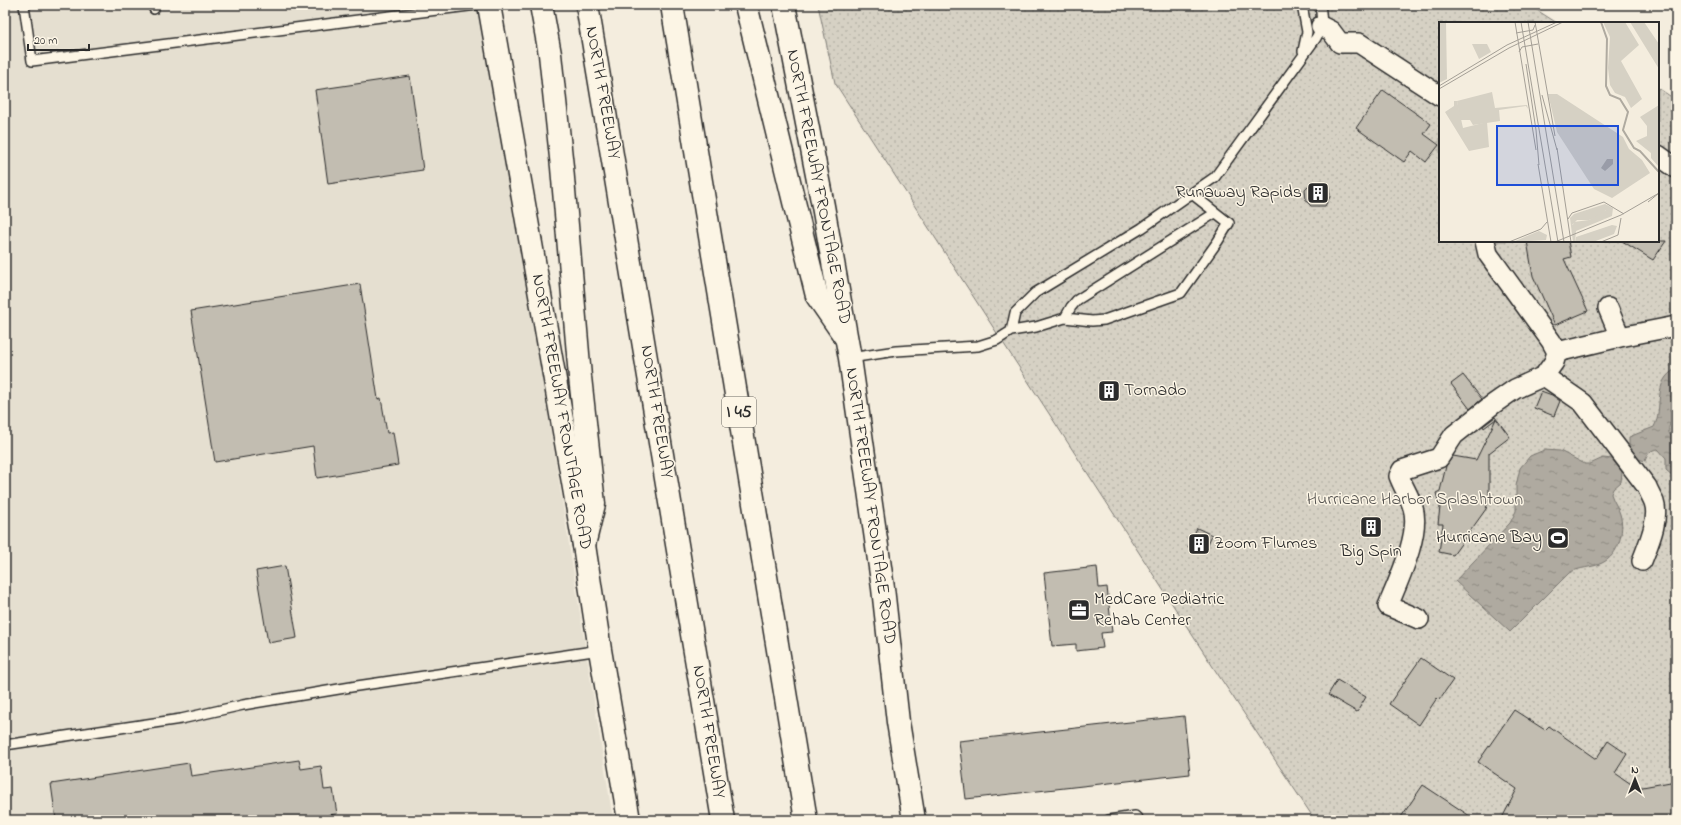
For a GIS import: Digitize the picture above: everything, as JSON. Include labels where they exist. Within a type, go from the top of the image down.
[{"type":"main road","name":"NORTH FREEWAY FRONTAGE ROAD","points":[[489,5],[584,545],[629,820]]},
{"type":"main road","points":[[541,5],[550,54],[580,377],[594,504],[584,545]]},
{"type":"main road","name":"NORTH FREEWAY","points":[[587,5],[723,820]]},
{"type":"main road","name":"I 45","points":[[672,5],[806,820]]},
{"type":"main road","points":[[746,5],[817,296],[848,348]]},
{"type":"main road","name":"NORTH FREEWAY FRONTAGE ROAD","points":[[784,5],[823,206],[848,348],[883,588],[898,722],[914,820]]},
{"type":"street","points":[[1321,26],[1331,31],[1340,43],[1359,42],[1439,95]]},
{"type":"street","points":[[1659,156],[1676,168]]},
{"type":"street","points":[[1419,619],[1388,606],[1408,554],[1414,529],[1413,509],[1399,476],[1402,470],[1439,458],[1454,435],[1492,404],[1515,389],[1544,376],[1554,362],[1557,352],[1551,341],[1488,254],[1485,242]]},
{"type":"street","points":[[1608,308],[1620,337]]},
{"type":"street","points":[[1557,352],[1620,337],[1676,326]]},
{"type":"street","points":[[1544,376],[1583,403],[1647,487],[1654,503],[1654,527],[1642,561]]},
{"type":"lane","points":[[24,5],[32,61],[477,5]]},
{"type":"lane","points":[[1296,66],[1302,55],[1307,38],[1302,5]]},
{"type":"lane","points":[[1011,331],[1015,313],[1035,293],[1142,228],[1216,177],[1316,38],[1321,26],[1322,18],[1320,5]]},
{"type":"lane","points":[[848,348],[896,351],[978,346],[997,340],[1011,331],[1036,327],[1065,318],[1092,321],[1104,320],[1181,293],[1229,223],[1192,194]]},
{"type":"lane","points":[[1065,318],[1077,300],[1215,212]]},
{"type":"lane","points":[[5,746],[181,719],[243,705],[600,650]]},
{"type":"lane","points":[[1109,820],[1135,816],[1139,820]]},
{"type":"shaded area","points":[[5,5],[483,5],[613,820],[5,820]]},
{"type":"green space","name":"Hurricane Harbor Splashtown","points":[[818,5],[1529,5],[1555,22],[1439,22],[1439,242],[1659,242],[1659,89],[1676,100],[1676,820],[1315,820],[1215,670],[835,83]]},
{"type":"water","points":[[1676,369],[1676,420],[1669,426],[1670,435],[1676,440],[1676,477],[1674,477],[1666,470],[1666,458],[1658,449],[1650,452],[1645,461],[1638,459],[1629,446],[1629,437],[1654,427],[1657,419],[1661,387],[1669,374]]},
{"type":"water","name":"Hurricane Bay","points":[[1544,450],[1560,451],[1585,464],[1590,464],[1603,458],[1612,459],[1622,472],[1621,482],[1613,489],[1611,494],[1620,514],[1622,528],[1621,535],[1613,554],[1608,559],[1598,565],[1569,573],[1510,632],[1455,581],[1510,523],[1516,511],[1516,486],[1520,468],[1530,456]]},
{"type":"building","points":[[410,76],[423,170],[328,184],[315,90]]},
{"type":"building","points":[[1383,90],[1431,124],[1424,134],[1439,145],[1426,162],[1412,151],[1404,162],[1356,128]]},
{"type":"building","name":"Runaway Rapids","points":[[1322,181],[1329,187],[1330,197],[1325,206],[1311,206],[1306,201],[1305,189],[1312,182]]},
{"type":"building","points":[[1666,241],[1653,260],[1624,242]]},
{"type":"building","points":[[1527,242],[1568,242],[1571,257],[1564,259],[1588,311],[1555,325],[1533,276]]},
{"type":"building","points":[[360,284],[378,399],[381,398],[387,433],[393,432],[398,465],[317,478],[313,446],[215,462],[191,311]]},
{"type":"building","points":[[1463,375],[1482,399],[1470,409],[1451,384]]},
{"type":"building","points":[[1541,391],[1552,395],[1560,401],[1554,416],[1534,408]]},
{"type":"building","points":[[1495,417],[1510,437],[1489,453],[1489,498],[1486,509],[1453,555],[1439,552],[1443,524],[1438,524],[1440,507],[1436,493],[1440,491],[1446,466],[1453,456],[1476,460],[1496,419],[1484,428],[1483,426]]},
{"type":"building","name":"Zoom Flumes","points":[[1197,528],[1212,535],[1204,553],[1188,547]]},
{"type":"building","points":[[285,566],[297,638],[268,643],[256,571]]},
{"type":"building","name":"MedCare Pediatric Rehab Center","points":[[1097,567],[1099,588],[1107,587],[1112,632],[1101,633],[1103,648],[1076,651],[1076,644],[1052,646],[1044,573]]},
{"type":"building","points":[[1421,658],[1453,680],[1439,700],[1437,698],[1419,725],[1389,704]]},
{"type":"building","points":[[1337,680],[1366,697],[1357,712],[1328,695]]},
{"type":"building","points":[[1514,710],[1545,730],[1549,726],[1596,759],[1608,741],[1627,754],[1615,773],[1637,788],[1676,781],[1676,820],[1501,820],[1517,789],[1478,762]]},
{"type":"building","points":[[1184,716],[1190,774],[966,799],[959,741]]},
{"type":"building","points":[[299,760],[301,769],[321,766],[324,790],[333,789],[337,814],[328,815],[329,820],[56,820],[51,784],[189,763],[191,776]]},
{"type":"building","points":[[1423,785],[1476,820],[1399,820]]},
{"type":"place","name":"Runaway Rapids","points":[[1318,193]]},
{"type":"place","name":"Tornado","points":[[1109,391]]},
{"type":"place","name":"Big Spin","points":[[1371,527]]},
{"type":"place","name":"Hurricane Bay","points":[[1558,538]]},
{"type":"place","name":"Zoom Flumes","points":[[1199,544]]},
{"type":"place","name":"MedCare Pediatric Rehab Center","points":[[1079,610]]}]
